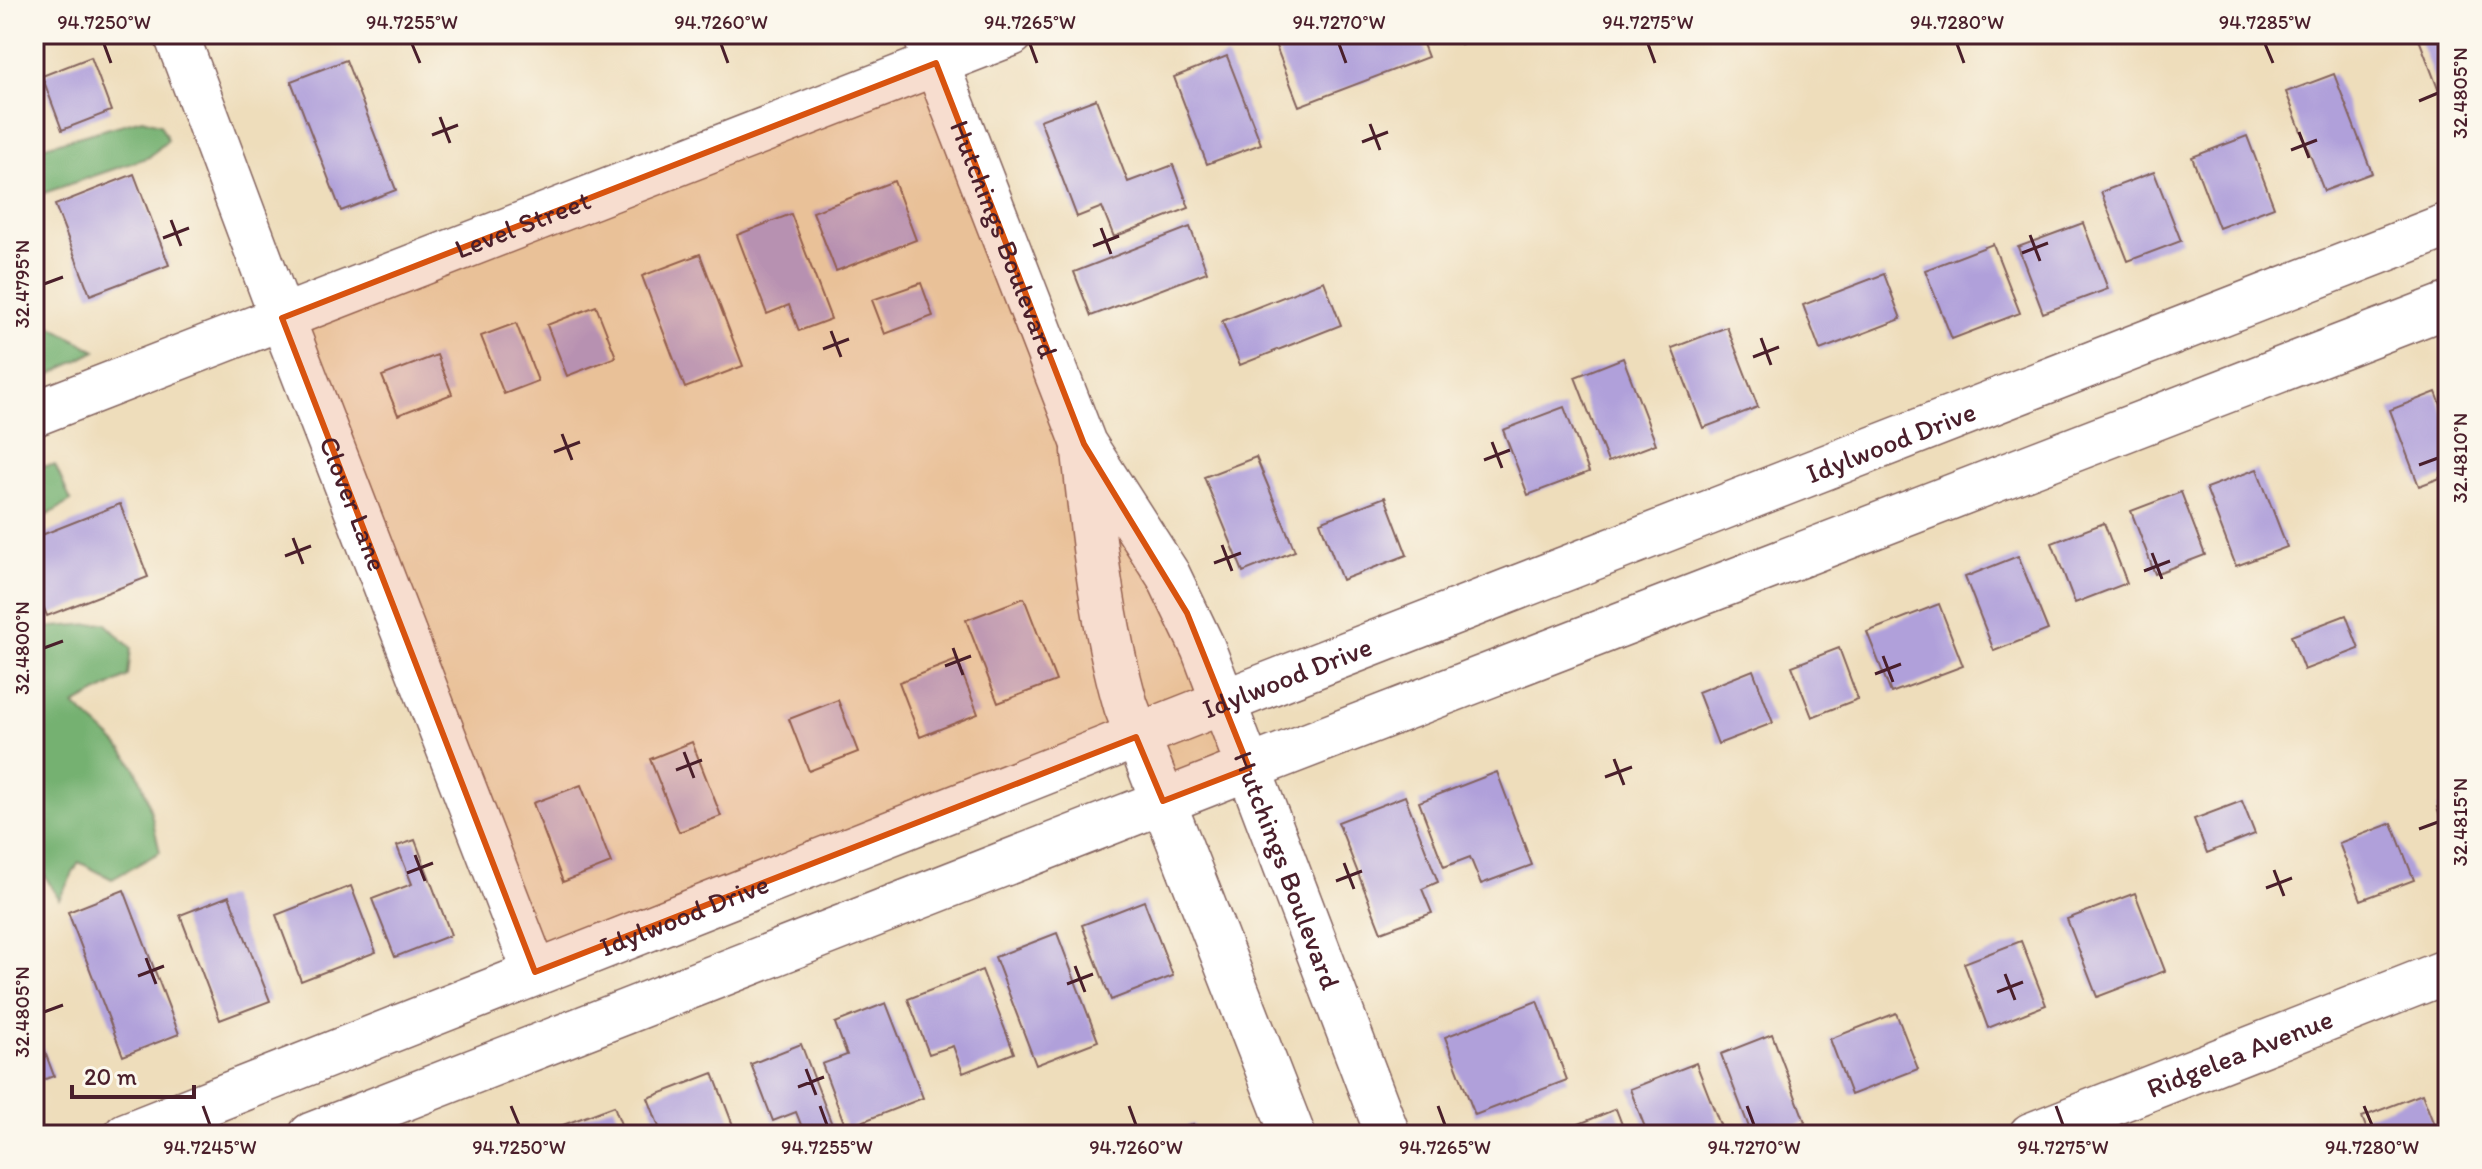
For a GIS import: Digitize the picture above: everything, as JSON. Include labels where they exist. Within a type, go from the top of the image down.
[{"type":"street","name":"Clover Lane","points":[[176,34],[282,318],[535,972]]},
{"type":"street","name":"Level Street","points":[[34,414],[282,318],[931,48],[1011,34]]},
{"type":"street","name":"Hutchings Boulevard","points":[[931,48],[1084,444],[1168,575],[1203,648],[1388,1135]]},
{"type":"street","name":"Idylwood Drive","points":[[126,1135],[204,1121],[535,972],[2448,225]]},
{"type":"street","points":[[311,1135],[1163,801],[2448,305]]},
{"type":"street","name":"Hutchings Boulevard","points":[[1084,444],[1105,615],[1116,671],[1136,737],[1293,1135]]},
{"type":"street","name":"Ridgelea Avenue","points":[[2031,1135],[2448,971]]},
{"type":"highlighted area","points":[[936,63],[1084,444],[1187,613],[1249,768],[1163,801],[1136,737],[535,972],[282,318]]},
{"type":"green space","points":[[142,119],[160,124],[168,140],[149,157],[44,193],[34,201],[34,149]]},
{"type":"green space","points":[[34,317],[96,351],[34,383]]},
{"type":"green space","points":[[55,465],[71,501],[34,523],[34,467]]},
{"type":"green space","points":[[34,613],[39,628],[105,623],[131,648],[128,676],[74,705],[112,740],[138,773],[160,852],[112,879],[79,862],[59,899],[34,858]]},
{"type":"building","points":[[1419,34],[1428,57],[1299,106],[1272,36]]},
{"type":"building","points":[[1457,34],[1488,34],[1461,44]]},
{"type":"building","points":[[2417,34],[2448,34],[2448,115]]},
{"type":"building","points":[[1227,56],[1261,144],[1207,164],[1174,77]]},
{"type":"building","points":[[91,57],[111,111],[62,130],[42,76]]},
{"type":"building","points":[[346,60],[396,190],[341,211],[291,81]]},
{"type":"building","points":[[2334,74],[2372,173],[2324,191],[2286,92]]},
{"type":"building","points":[[1096,99],[1128,182],[1173,165],[1189,208],[1114,237],[1102,207],[1077,217],[1040,120]]},
{"type":"building","points":[[2247,136],[2274,207],[2219,228],[2192,157]]},
{"type":"building","points":[[2154,172],[2181,241],[2128,261],[2101,192]]},
{"type":"building","points":[[134,174],[169,265],[90,295],[55,205]]},
{"type":"building","points":[[894,181],[916,240],[836,271],[813,212]]},
{"type":"building","points":[[791,214],[831,319],[799,331],[789,305],[767,314],[737,235]]},
{"type":"building","points":[[2083,223],[2108,289],[2043,313],[2018,247]]},
{"type":"building","points":[[1190,227],[1207,272],[1091,316],[1074,272]]},
{"type":"building","points":[[1993,244],[2020,313],[1952,339],[1925,270]]},
{"type":"building","points":[[700,254],[743,366],[685,388],[642,276]]},
{"type":"building","points":[[1884,274],[1901,319],[1820,350],[1803,305]]},
{"type":"building","points":[[1324,281],[1341,325],[1240,365],[1222,321]]},
{"type":"building","points":[[921,283],[933,316],[885,334],[872,300]]},
{"type":"building","points":[[596,306],[616,357],[567,376],[547,325]]},
{"type":"building","points":[[516,323],[538,381],[504,394],[481,336]]},
{"type":"building","points":[[1727,327],[1758,407],[1703,428],[1672,348]]},
{"type":"building","points":[[437,355],[452,394],[398,415],[382,376]]},
{"type":"building","points":[[1623,358],[1656,444],[1608,462],[1575,377]]},
{"type":"building","points":[[2436,392],[2448,423],[2448,475],[2419,486],[2390,410]]},
{"type":"building","points":[[1564,407],[1589,472],[1528,495],[1503,430]]},
{"type":"building","points":[[1256,457],[1295,551],[1243,572],[1204,477]]},
{"type":"building","points":[[2257,469],[2287,547],[2236,566],[2206,488]]},
{"type":"building","points":[[2181,492],[2205,555],[2155,574],[2131,511]]},
{"type":"building","points":[[1385,497],[1407,555],[1342,580],[1320,522]]},
{"type":"building","points":[[120,504],[148,577],[47,616],[34,582],[34,538]]},
{"type":"building","points":[[2104,523],[2127,583],[2075,603],[2052,543]]},
{"type":"building","points":[[2018,556],[2048,630],[1994,651],[1965,577]]},
{"type":"building","points":[[1024,598],[1056,681],[998,703],[966,620]]},
{"type":"building","points":[[1939,604],[1963,666],[1891,693],[1867,632]]},
{"type":"building","points":[[2346,615],[2359,649],[2304,670],[2291,636]]},
{"type":"building","points":[[1839,648],[1858,699],[1812,717],[1792,666]]},
{"type":"building","points":[[957,660],[978,714],[920,737],[899,682]]},
{"type":"building","points":[[1753,670],[1773,723],[1718,744],[1698,692]]},
{"type":"building","points":[[838,700],[858,752],[809,771],[789,719]]},
{"type":"building","points":[[692,742],[721,816],[679,832],[650,759]]},
{"type":"building","points":[[1497,772],[1532,865],[1481,884],[1470,857],[1444,867],[1419,802]]},
{"type":"building","points":[[581,785],[611,863],[563,882],[533,803]]},
{"type":"building","points":[[1405,796],[1438,882],[1422,889],[1432,913],[1381,932],[1338,822]]},
{"type":"building","points":[[2242,801],[2255,834],[2207,853],[2194,819]]},
{"type":"building","points":[[2448,803],[2448,836],[2437,807]]},
{"type":"building","points":[[2392,823],[2414,880],[2361,900],[2339,843]]},
{"type":"building","points":[[415,840],[451,935],[395,957],[372,899],[412,884],[397,846]]},
{"type":"building","points":[[351,886],[376,952],[301,981],[276,915]]},
{"type":"building","points":[[124,890],[179,1034],[123,1056],[68,912]]},
{"type":"building","points":[[2135,893],[2165,971],[2097,997],[2067,919]]},
{"type":"building","points":[[229,896],[270,1001],[220,1020],[180,915]]},
{"type":"building","points":[[1144,901],[1173,976],[1111,1000],[1082,925]]},
{"type":"building","points":[[1057,933],[1098,1041],[1036,1065],[995,957]]},
{"type":"building","points":[[2021,941],[2046,1005],[1988,1028],[1964,963]]},
{"type":"building","points":[[982,970],[1014,1053],[963,1073],[953,1046],[929,1054],[908,999]]},
{"type":"building","points":[[1537,1001],[1567,1080],[1475,1115],[1445,1037]]},
{"type":"building","points":[[886,1003],[923,1098],[846,1128],[822,1064],[847,1055],[835,1023]]},
{"type":"building","points":[[1896,1013],[1918,1069],[1851,1095],[1830,1039]]},
{"type":"building","points":[[34,1023],[54,1076],[34,1083]]},
{"type":"building","points":[[1772,1034],[1805,1122],[1771,1135],[1752,1135],[1721,1054]]},
{"type":"building","points":[[801,1044],[836,1135],[805,1135],[796,1112],[773,1121],[751,1064]]},
{"type":"building","points":[[1696,1063],[1724,1135],[1648,1135],[1630,1089]]},
{"type":"building","points":[[713,1073],[734,1128],[716,1135],[662,1135],[648,1098]]},
{"type":"building","points":[[2422,1094],[2438,1135],[2369,1135],[2362,1117]]},
{"type":"building","points":[[614,1106],[625,1135],[564,1135],[560,1126]]},
{"type":"building","points":[[1616,1109],[1626,1135],[1566,1135],[1564,1130]]},
{"type":"building","points":[[1193,1124],[1198,1135],[1166,1135]]}]
